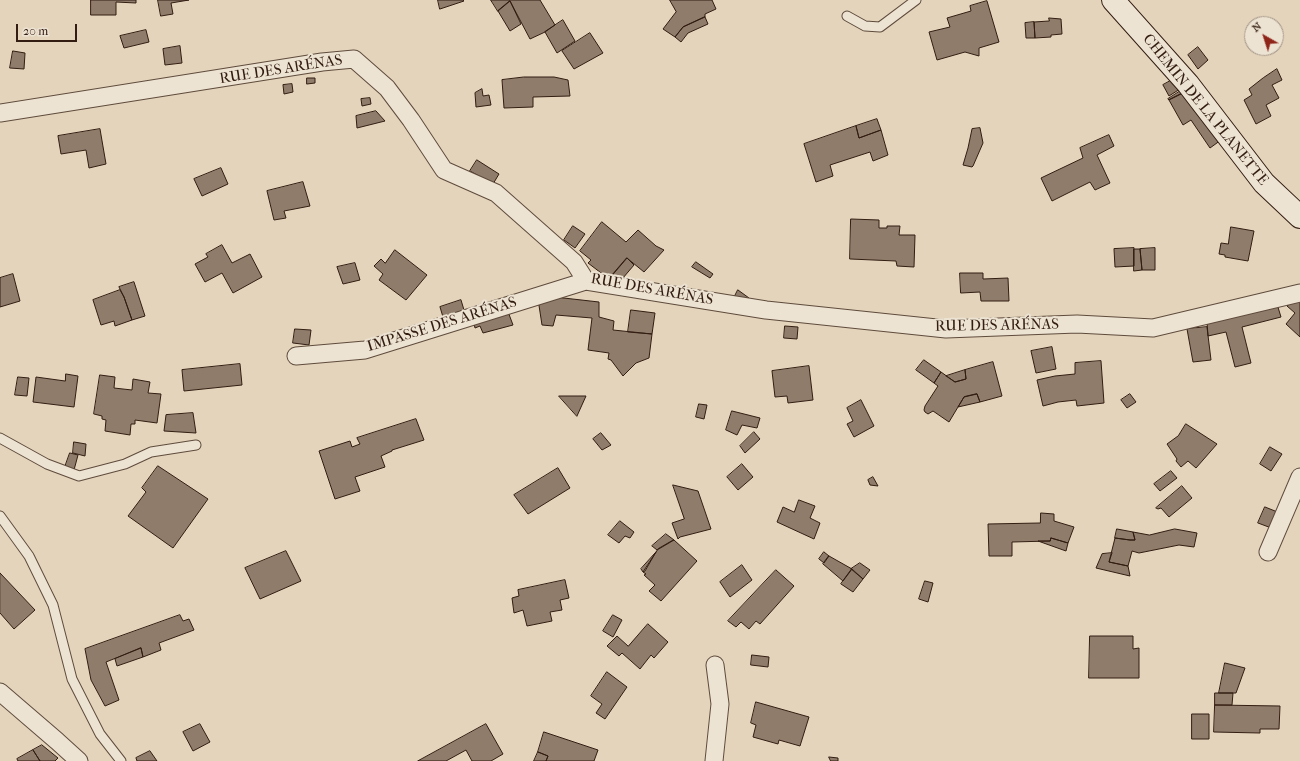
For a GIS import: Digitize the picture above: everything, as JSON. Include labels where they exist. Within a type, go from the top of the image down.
[{"type":"street","name":"CHEMIN DE LA PLANETTE","points":[[1113,0],[1188,84],[1264,183],[1300,217]]},
{"type":"street","name":"RUE DES ARÉNAS","points":[[0,113],[322,62],[354,59],[387,88],[411,120],[444,170],[496,193],[574,262],[586,281],[766,310],[946,329],[1077,324],[1153,328],[1300,294]]},
{"type":"street","name":"IMPASSE DES ARÉNAS","points":[[296,356],[365,350],[586,281]]},
{"type":"street","points":[[1268,552],[1300,476]]},
{"type":"street","points":[[714,761],[720,704],[715,665]]},
{"type":"street","points":[[0,692],[78,761]]},
{"type":"lane","points":[[848,16],[865,26],[880,27],[916,0]]},
{"type":"lane","points":[[0,438],[47,464],[79,476],[125,464],[151,452],[196,445]]},
{"type":"lane","points":[[0,516],[29,556],[53,605],[72,679],[100,734],[121,761]]},
{"type":"building","points":[[91,0],[136,0],[136,3],[116,2],[116,15],[91,15]]},
{"type":"building","points":[[158,0],[189,0],[171,3],[173,14],[161,16]]},
{"type":"building","points":[[438,0],[463,0],[464,1],[440,9]]},
{"type":"building","points":[[491,0],[540,0],[555,25],[545,32],[530,39],[510,1],[498,11]]},
{"type":"building","points":[[670,0],[712,0],[716,9],[705,14],[705,17],[683,27],[675,37],[663,29],[676,12]]},
{"type":"building","points":[[510,1],[521,24],[510,31],[498,11]]},
{"type":"building","points":[[987,1],[999,42],[979,48],[979,56],[965,52],[937,60],[929,32],[950,27],[947,18],[971,11],[970,6]]},
{"type":"building","points":[[705,17],[708,24],[688,33],[681,42],[675,37],[683,27]]},
{"type":"building","points":[[1049,18],[1061,19],[1062,34],[1051,35],[1051,37],[1035,38],[1034,22],[1049,21]]},
{"type":"building","points":[[563,20],[575,41],[557,53],[545,32]]},
{"type":"building","points":[[1034,22],[1035,38],[1026,38],[1025,23]]},
{"type":"building","points":[[146,30],[149,42],[124,48],[120,36]]},
{"type":"building","points":[[590,33],[603,53],[574,69],[562,51]]},
{"type":"building","points":[[180,46],[182,63],[165,65],[163,49]]},
{"type":"building","points":[[1198,47],[1208,60],[1198,69],[1188,55]]},
{"type":"building","points":[[13,51],[25,53],[24,69],[10,68]]},
{"type":"building","points":[[1277,69],[1282,80],[1272,85],[1279,98],[1266,105],[1271,116],[1256,124],[1244,100],[1252,95],[1249,89]]},
{"type":"building","points":[[524,77],[554,77],[568,80],[570,96],[533,97],[533,107],[504,108],[502,80]]},
{"type":"building","points":[[307,78],[315,78],[315,83],[307,84]]},
{"type":"building","points":[[1174,79],[1180,89],[1169,96],[1163,85]]},
{"type":"building","points":[[292,84],[293,92],[284,94],[283,85]]},
{"type":"building","points":[[482,89],[483,96],[489,95],[491,105],[476,107],[475,93]]},
{"type":"building","points":[[1182,90],[1183,93],[1169,100],[1168,99]]},
{"type":"building","points":[[1183,93],[1221,140],[1210,148],[1191,120],[1183,125],[1169,100]]},
{"type":"building","points":[[370,98],[371,104],[362,106],[361,99]]},
{"type":"building","points":[[376,111],[385,121],[357,128],[356,116]]},
{"type":"building","points":[[877,119],[881,130],[859,138],[856,126]]},
{"type":"building","points":[[856,126],[859,138],[881,130],[888,155],[873,161],[870,152],[830,165],[833,176],[816,182],[804,144]]},
{"type":"building","points":[[980,128],[983,143],[973,166],[963,165],[972,129]]},
{"type":"building","points":[[100,129],[106,164],[89,168],[86,150],[61,154],[58,136]]},
{"type":"building","points":[[1109,135],[1114,146],[1097,155],[1110,183],[1095,190],[1090,182],[1052,201],[1041,178],[1083,158],[1080,148]]},
{"type":"building","points":[[477,160],[499,174],[493,184],[470,171]]},
{"type":"building","points":[[221,168],[228,184],[202,196],[194,179]]},
{"type":"building","points":[[303,182],[310,206],[284,211],[286,218],[274,220],[267,191]]},
{"type":"building","points":[[851,219],[879,220],[879,228],[887,228],[887,226],[900,226],[899,235],[915,235],[914,267],[897,266],[896,261],[850,259]]},
{"type":"building","points":[[602,222],[626,242],[638,230],[656,246],[664,250],[644,272],[627,258],[609,279],[588,263],[591,260],[580,251]]},
{"type":"building","points":[[573,226],[585,234],[575,248],[564,240]]},
{"type":"building","points":[[1231,227],[1254,231],[1248,261],[1225,257],[1225,255],[1219,254],[1221,243],[1228,244]]},
{"type":"building","points":[[222,245],[232,263],[250,254],[262,277],[233,293],[222,273],[205,282],[195,264],[208,257],[206,254]]},
{"type":"building","points":[[1134,248],[1134,266],[1115,267],[1114,249]]},
{"type":"building","points":[[1155,248],[1155,270],[1142,270],[1140,249]]},
{"type":"building","points":[[1134,249],[1140,249],[1142,270],[1134,271]]},
{"type":"building","points":[[395,250],[427,275],[406,300],[379,280],[383,274],[374,266],[381,259],[385,263]]},
{"type":"building","points":[[627,258],[634,265],[617,285],[609,279]]},
{"type":"building","points":[[696,262],[713,274],[710,278],[692,267]]},
{"type":"building","points":[[355,263],[360,280],[343,284],[337,267]]},
{"type":"building","points":[[960,273],[983,273],[983,279],[1008,278],[1009,301],[981,301],[980,292],[961,293]]},
{"type":"building","points":[[13,274],[20,301],[0,307],[0,278]]},
{"type":"building","points":[[134,282],[145,316],[132,320],[119,287]]},
{"type":"building","points":[[120,290],[132,320],[115,326],[114,321],[101,325],[93,300]]},
{"type":"building","points":[[738,290],[749,298],[747,301],[734,298]]},
{"type":"building","points":[[546,296],[599,302],[599,317],[614,321],[613,330],[652,334],[649,358],[636,363],[623,376],[611,360],[608,359],[609,353],[588,350],[592,318],[556,315],[553,326],[542,325],[538,299]]},
{"type":"building","points":[[1300,298],[1300,337],[1286,324],[1295,313],[1287,306],[1294,300]]},
{"type":"building","points":[[461,300],[464,310],[443,317],[440,307]]},
{"type":"building","points":[[1277,304],[1281,317],[1242,327],[1251,363],[1235,367],[1226,332],[1208,336],[1207,322]]},
{"type":"building","points":[[507,309],[513,325],[483,333],[480,326],[475,328],[473,319]]},
{"type":"building","points":[[631,310],[655,313],[652,334],[628,332]]},
{"type":"building","points":[[785,326],[798,327],[797,339],[784,338]]},
{"type":"building","points":[[1207,327],[1211,360],[1193,362],[1187,329]]},
{"type":"building","points":[[295,329],[311,330],[309,345],[293,343]]},
{"type":"building","points":[[1052,347],[1056,369],[1036,373],[1031,351]]},
{"type":"building","points":[[924,360],[941,372],[934,383],[916,370]]},
{"type":"building","points":[[1101,361],[1104,403],[1077,406],[1076,400],[1058,402],[1043,406],[1037,380],[1075,374],[1075,363]]},
{"type":"building","points":[[993,362],[1002,396],[980,402],[977,394],[964,397],[949,422],[933,411],[928,414],[925,412],[925,406],[938,386],[934,383],[941,372],[955,382],[966,379],[965,370]]},
{"type":"building","points":[[240,364],[242,385],[184,391],[182,370]]},
{"type":"building","points":[[809,366],[813,400],[788,403],[787,396],[775,397],[772,371]]},
{"type":"building","points":[[965,370],[966,379],[955,382],[946,376]]},
{"type":"building","points":[[66,374],[78,376],[74,407],[33,402],[36,377],[65,381]]},
{"type":"building","points":[[100,375],[115,377],[114,388],[132,390],[133,379],[150,382],[148,393],[161,394],[157,423],[135,420],[135,424],[131,424],[130,435],[105,431],[106,420],[102,419],[102,416],[94,414]]},
{"type":"building","points":[[18,377],[29,378],[27,396],[15,395]]},
{"type":"building","points":[[977,394],[980,402],[958,407],[964,397]]},
{"type":"building","points":[[1130,394],[1136,402],[1127,408],[1121,400]]},
{"type":"building","points":[[559,396],[586,396],[577,416]]},
{"type":"building","points":[[861,400],[874,426],[854,437],[847,424],[853,421],[847,408]]},
{"type":"building","points":[[699,404],[707,405],[704,419],[696,417]]},
{"type":"building","points":[[732,411],[760,418],[757,428],[742,425],[737,435],[726,430]]},
{"type":"building","points":[[193,413],[196,433],[164,431],[166,415]]},
{"type":"building","points":[[416,419],[424,440],[392,450],[381,456],[385,467],[355,477],[360,491],[335,499],[319,451],[350,441],[352,447],[360,444],[357,438]]},
{"type":"building","points":[[1186,424],[1217,444],[1196,468],[1188,461],[1181,467],[1167,444],[1178,436]]},
{"type":"building","points":[[754,432],[760,439],[745,453],[740,446]]},
{"type":"building","points":[[601,433],[611,445],[602,450],[593,439]]},
{"type":"building","points":[[74,442],[86,444],[85,456],[73,453]]},
{"type":"building","points":[[1270,447],[1282,454],[1271,471],[1260,464]]},
{"type":"building","points":[[70,453],[78,455],[74,470],[65,467]]},
{"type":"building","points":[[742,464],[753,477],[738,490],[727,477]]},
{"type":"building","points":[[158,466],[208,499],[173,548],[128,516],[146,492],[142,488]]},
{"type":"building","points":[[558,468],[570,488],[528,514],[514,495]]},
{"type":"building","points":[[1171,471],[1177,478],[1160,491],[1154,484]]},
{"type":"building","points":[[873,477],[878,486],[870,485],[868,480]]},
{"type":"building","points":[[673,485],[698,491],[711,529],[680,537],[678,539],[672,523],[684,519]]},
{"type":"building","points":[[1182,486],[1192,498],[1169,517],[1161,508],[1156,508]]},
{"type":"building","points":[[799,500],[815,506],[810,518],[820,523],[814,539],[777,522],[783,507],[794,512]]},
{"type":"building","points":[[1265,507],[1280,513],[1274,529],[1258,523]]},
{"type":"building","points":[[1041,513],[1054,514],[1054,521],[1074,527],[1068,543],[1051,538],[1050,541],[1012,542],[1012,556],[989,556],[988,524],[1040,523]]},
{"type":"building","points":[[620,521],[634,532],[630,538],[625,536],[619,543],[608,535]]},
{"type":"building","points":[[1117,529],[1133,532],[1135,540],[1115,538]]},
{"type":"building","points":[[1175,529],[1197,533],[1194,547],[1179,545],[1139,553],[1132,551],[1128,566],[1109,562],[1115,538],[1135,540],[1133,532],[1149,535]]},
{"type":"building","points":[[666,534],[674,540],[657,550],[652,546]]},
{"type":"building","points":[[1051,538],[1068,543],[1066,551],[1038,541],[1050,541]]},
{"type":"building","points":[[674,540],[697,561],[661,601],[649,591],[655,585],[644,575],[646,574],[643,572],[658,549]]},
{"type":"building","points":[[286,551],[301,581],[260,599],[245,568]]},
{"type":"building","points":[[656,552],[645,571],[643,572],[641,569]]},
{"type":"building","points":[[824,552],[829,556],[824,563],[819,559]]},
{"type":"building","points":[[1112,553],[1109,562],[1128,566],[1130,576],[1096,568],[1102,554]]},
{"type":"building","points":[[829,556],[852,569],[843,581],[823,564]]},
{"type":"building","points":[[860,563],[870,570],[863,579],[851,569]]},
{"type":"building","points":[[742,565],[752,580],[730,597],[720,582]]},
{"type":"building","points":[[852,569],[863,579],[853,592],[841,584]]},
{"type":"building","points":[[776,570],[794,586],[760,624],[756,621],[749,629],[741,622],[736,627],[728,621]]},
{"type":"building","points":[[0,573],[35,610],[14,629],[0,613]]},
{"type":"building","points":[[565,580],[569,598],[560,600],[562,610],[550,612],[552,621],[527,626],[523,610],[514,613],[512,598],[519,596],[518,590]]},
{"type":"building","points":[[925,581],[933,583],[928,602],[919,599]]},
{"type":"building","points":[[180,615],[183,621],[189,619],[194,630],[159,643],[161,650],[143,657],[141,648],[106,662],[119,700],[105,706],[91,680],[85,649]]},
{"type":"building","points":[[613,615],[622,620],[613,637],[603,631]]},
{"type":"building","points":[[648,624],[668,642],[654,658],[651,655],[640,669],[622,653],[619,656],[607,646],[617,636],[628,646]]},
{"type":"building","points":[[1090,636],[1133,636],[1133,649],[1139,648],[1139,678],[1089,678]]},
{"type":"building","points":[[141,648],[143,657],[117,666],[115,659]]},
{"type":"building","points":[[752,655],[769,657],[768,667],[751,665]]},
{"type":"building","points":[[1225,663],[1245,668],[1236,693],[1219,693]]},
{"type":"building","points":[[607,672],[627,687],[605,719],[596,713],[602,704],[591,696]]},
{"type":"building","points":[[1215,693],[1233,693],[1232,705],[1215,705]]},
{"type":"building","points":[[756,702],[809,717],[800,746],[779,740],[778,744],[753,737],[756,725],[751,723]]},
{"type":"building","points":[[1215,705],[1280,706],[1279,729],[1260,729],[1260,733],[1214,732]]},
{"type":"building","points":[[1192,714],[1209,714],[1209,739],[1192,739]]},
{"type":"building","points":[[200,724],[210,742],[193,751],[183,732]]},
{"type":"building","points":[[486,724],[503,754],[491,761],[472,761],[466,750],[446,761],[418,761]]},
{"type":"building","points":[[544,732],[598,750],[594,761],[546,761],[548,756],[538,752]]},
{"type":"building","points":[[42,745],[58,758],[55,761],[40,761],[33,750]]},
{"type":"building","points":[[33,750],[40,761],[18,761],[17,759]]},
{"type":"building","points":[[150,751],[157,761],[137,761],[136,758]]},
{"type":"building","points":[[538,752],[548,756],[546,761],[534,761]]},
{"type":"building","points":[[829,757],[838,758],[838,761],[831,761]]}]
